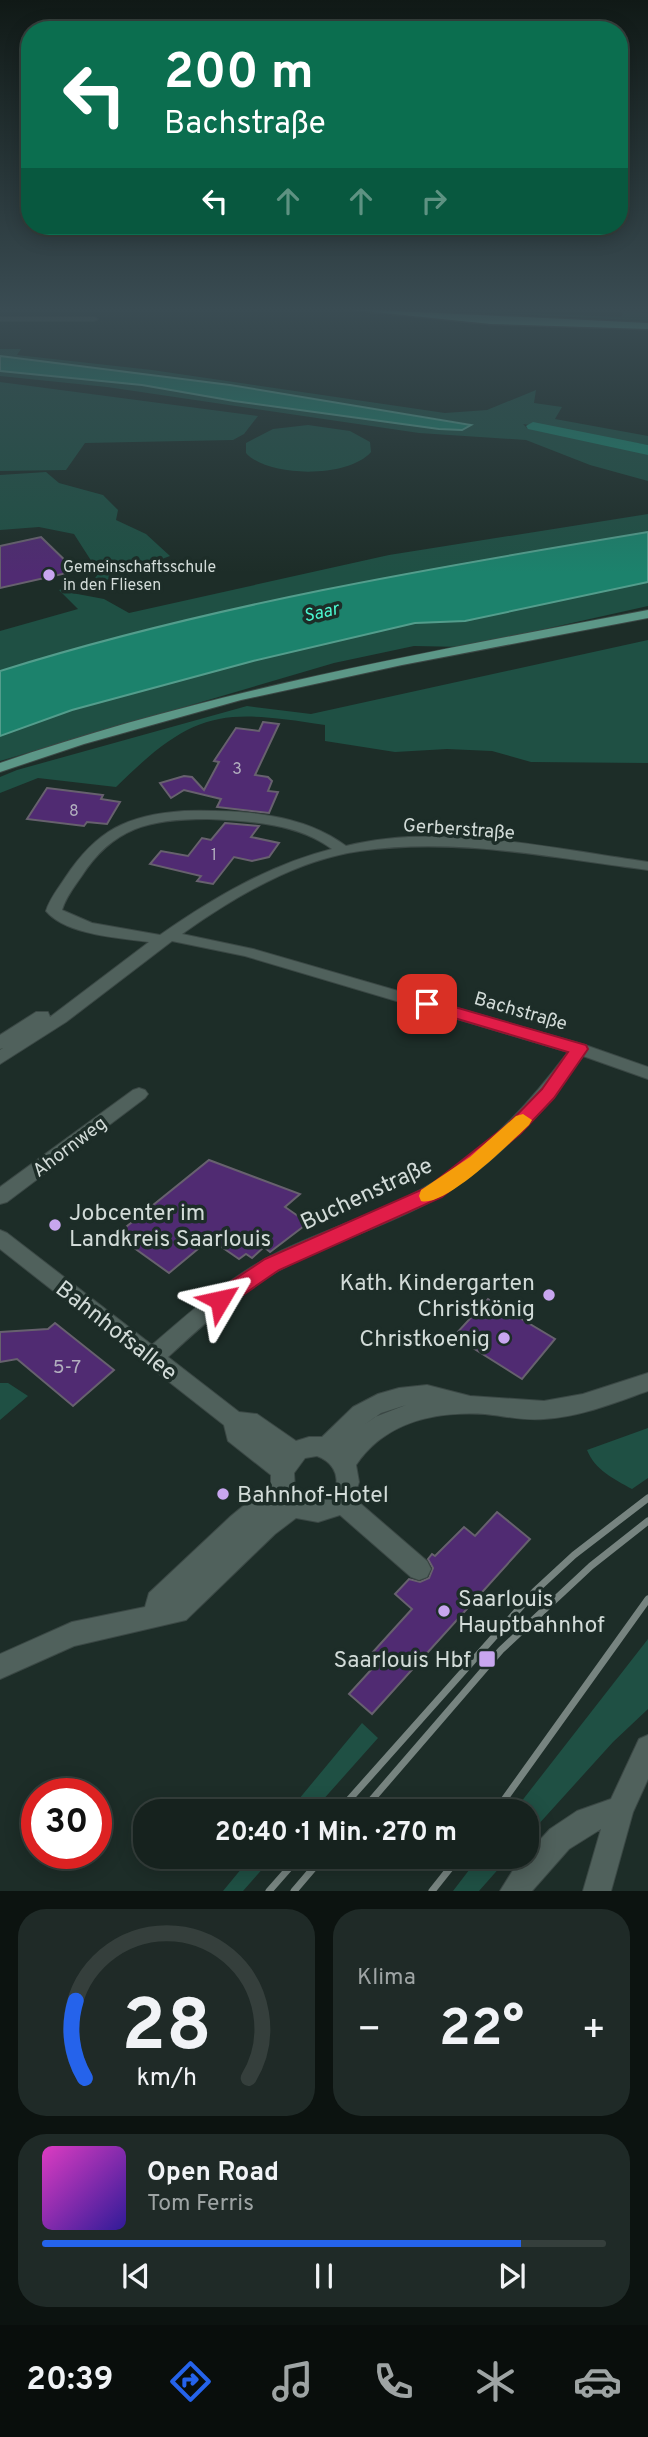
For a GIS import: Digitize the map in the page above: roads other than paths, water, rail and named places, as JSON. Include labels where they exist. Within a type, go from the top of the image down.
[{"type":"main road","points":[[0,768],[156,716],[259,690],[648,614]]},
{"type":"street","name":"Bachstraße","points":[[341,849],[328,837],[311,830],[220,816],[167,816],[146,820],[109,835],[57,901],[54,911],[61,918],[75,923],[219,945],[579,1049],[648,1073]]},
{"type":"street","name":"Gerberstraße","points":[[1,1046],[71,997],[96,987],[188,923],[271,873],[341,849],[404,842],[440,842],[648,866]]},
{"type":"street","name":"Bachstraße","points":[[188,923],[219,945]]},
{"type":"street","name":"Buchenstraße","points":[[153,1357],[237,1286],[272,1264],[435,1192],[514,1130],[548,1093],[579,1049]]},
{"type":"street","name":"Ahornweg","points":[[0,1197],[139,1094]]},
{"type":"street","name":"Bahnhofsallee","points":[[0,1238],[235,1421],[236,1434],[288,1479]]},
{"type":"street","points":[[345,1463],[363,1436],[382,1423],[413,1411],[474,1405],[547,1410],[648,1382]]},
{"type":"street","points":[[325,1449],[362,1413],[402,1396],[421,1393],[449,1396],[474,1405]]},
{"type":"street","points":[[0,1667],[72,1634],[177,1612],[267,1526],[288,1479],[309,1448],[325,1449],[345,1463],[350,1482],[340,1500],[323,1509],[303,1509],[288,1479]]},
{"type":"street","points":[[340,1500],[419,1569]]},
{"type":"street","points":[[597,1891],[620,1811],[648,1748]]},
{"type":"street","points":[[514,1891],[538,1860],[570,1828],[600,1814],[620,1811]]},
{"type":"water","points":[[207,396],[298,396],[471,425],[462,430],[439,429]]},
{"type":"water","name":"Saar","points":[[648,532],[648,582],[465,621],[415,623],[253,661],[72,710],[0,736],[0,671],[160,626],[322,590]]},
{"type":"waterway","points":[[533,426],[648,450]]},
{"type":"railway","points":[[350,1799],[535,1591],[574,1555],[648,1498]]},
{"type":"railway","points":[[372,1799],[501,1650],[591,1566],[648,1521]]},
{"type":"railway","points":[[505,1799],[648,1599]]},
{"type":"railway","points":[[269,1891],[288,1869]]},
{"type":"railway","points":[[294,1891],[313,1869]]},
{"type":"railway","points":[[432,1891],[449,1869]]},
{"type":"place","name":"Gemeinschaftsschule in den Fliesen","points":[[49,575]]},
{"type":"place","name":"Jobcenter im Landkreis Saarlouis","points":[[55,1225]]},
{"type":"place","name":"Kath. Kindergarten Christkönig","points":[[549,1295]]},
{"type":"place","name":"Christkoenig","points":[[504,1338]]},
{"type":"place","name":"Bahnhof-Hotel","points":[[223,1494]]},
{"type":"place","name":"Saarlouis Hauptbahnhof","points":[[444,1611]]},
{"type":"place","name":"Saarlouis Hbf","points":[[487,1659]]}]
